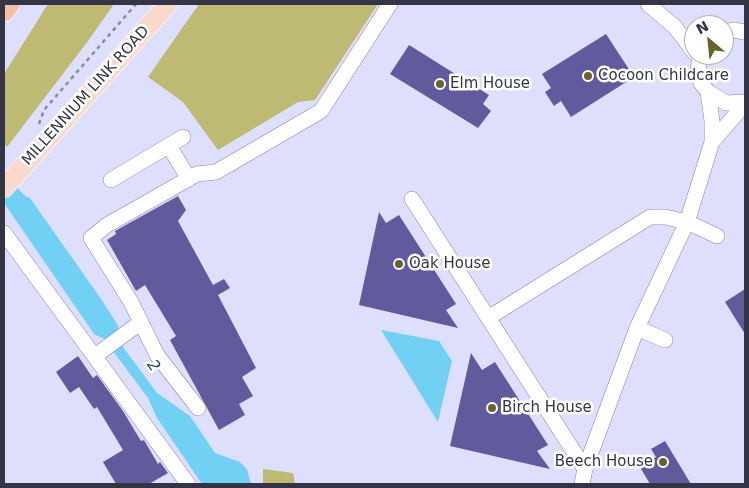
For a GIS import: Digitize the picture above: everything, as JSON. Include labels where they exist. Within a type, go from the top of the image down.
[{"type":"highway","points":[[4,12],[9,4]]},
{"type":"main road","name":"MILLENNIUM LINK ROAD","points":[[4,188],[42,136],[168,4]]},
{"type":"street","points":[[198,408],[157,355],[141,322],[91,238],[107,224],[197,174],[216,172],[320,111],[390,4]]},
{"type":"street","points":[[648,4],[675,27],[684,38]]},
{"type":"street","points":[[675,27],[684,30]]},
{"type":"street","points":[[698,65],[701,83],[708,92],[726,103],[745,103]]},
{"type":"street","points":[[583,477],[638,328],[687,222],[712,142],[712,121],[708,92]]},
{"type":"street","points":[[712,142],[745,103]]},
{"type":"street","points":[[111,180],[183,137]]},
{"type":"street","points":[[169,146],[189,179]]},
{"type":"street","points":[[412,199],[488,318],[583,477]]},
{"type":"street","points":[[488,318],[650,217],[665,217],[687,222],[717,236]]},
{"type":"street","points":[[4,233],[188,484]]},
{"type":"street","points":[[95,356],[141,322]]},
{"type":"street","points":[[638,328],[665,340]]},
{"type":"path","points":[[42,136],[44,110],[136,4]]},
{"type":"shaded area","points":[[48,4],[114,4],[7,147],[4,144],[4,74]]},
{"type":"shaded area","points":[[199,4],[378,4],[315,100],[298,102],[218,150],[183,102],[148,77]]},
{"type":"shaded area","points":[[263,469],[293,473],[295,484],[263,484]]},
{"type":"water","points":[[4,173],[25,196],[30,198],[101,299],[119,327],[114,335],[157,393],[190,416],[215,453],[240,462],[247,469],[251,484],[202,484],[157,418],[148,398],[104,339],[94,334],[4,203]]},
{"type":"water","points":[[381,330],[439,341],[452,361],[438,422]]},
{"type":"building","name":"Cocoon Childcare","points":[[606,34],[634,77],[571,117],[561,101],[554,106],[545,92],[551,88],[542,74]]},
{"type":"building","name":"Elm House","points":[[409,45],[489,95],[483,104],[491,111],[478,128],[390,74]]},
{"type":"building","points":[[178,196],[186,210],[178,221],[213,285],[224,279],[230,288],[218,295],[256,368],[242,377],[253,396],[239,404],[245,415],[219,430],[170,340],[176,336],[145,285],[136,291],[107,240],[116,234],[115,231]]},
{"type":"building","name":"Oak House","points":[[379,212],[386,223],[399,215],[456,304],[446,310],[458,328],[359,305]]},
{"type":"building","points":[[745,289],[745,334],[725,302]]},
{"type":"building","name":"Birch House","points":[[471,353],[482,370],[495,362],[548,445],[537,451],[550,469],[450,446]]},
{"type":"building","points":[[78,356],[93,378],[97,375],[123,411],[141,441],[144,440],[158,464],[160,462],[168,473],[149,484],[116,484],[103,462],[123,450],[97,407],[94,409],[79,387],[70,393],[56,372]]},
{"type":"building","name":"Beech House","points":[[665,441],[691,484],[650,484],[640,467],[656,457],[651,449]]},
{"type":"place","name":"Cocoon Childcare","points":[[588,76]]},
{"type":"place","name":"Elm House","points":[[440,84]]},
{"type":"place","name":"Oak House","points":[[399,264]]},
{"type":"place","name":"Birch House","points":[[492,408]]},
{"type":"place","name":"Beech House","points":[[663,462]]},
{"type":"water label","name":"2","points":[[153,366]]}]
